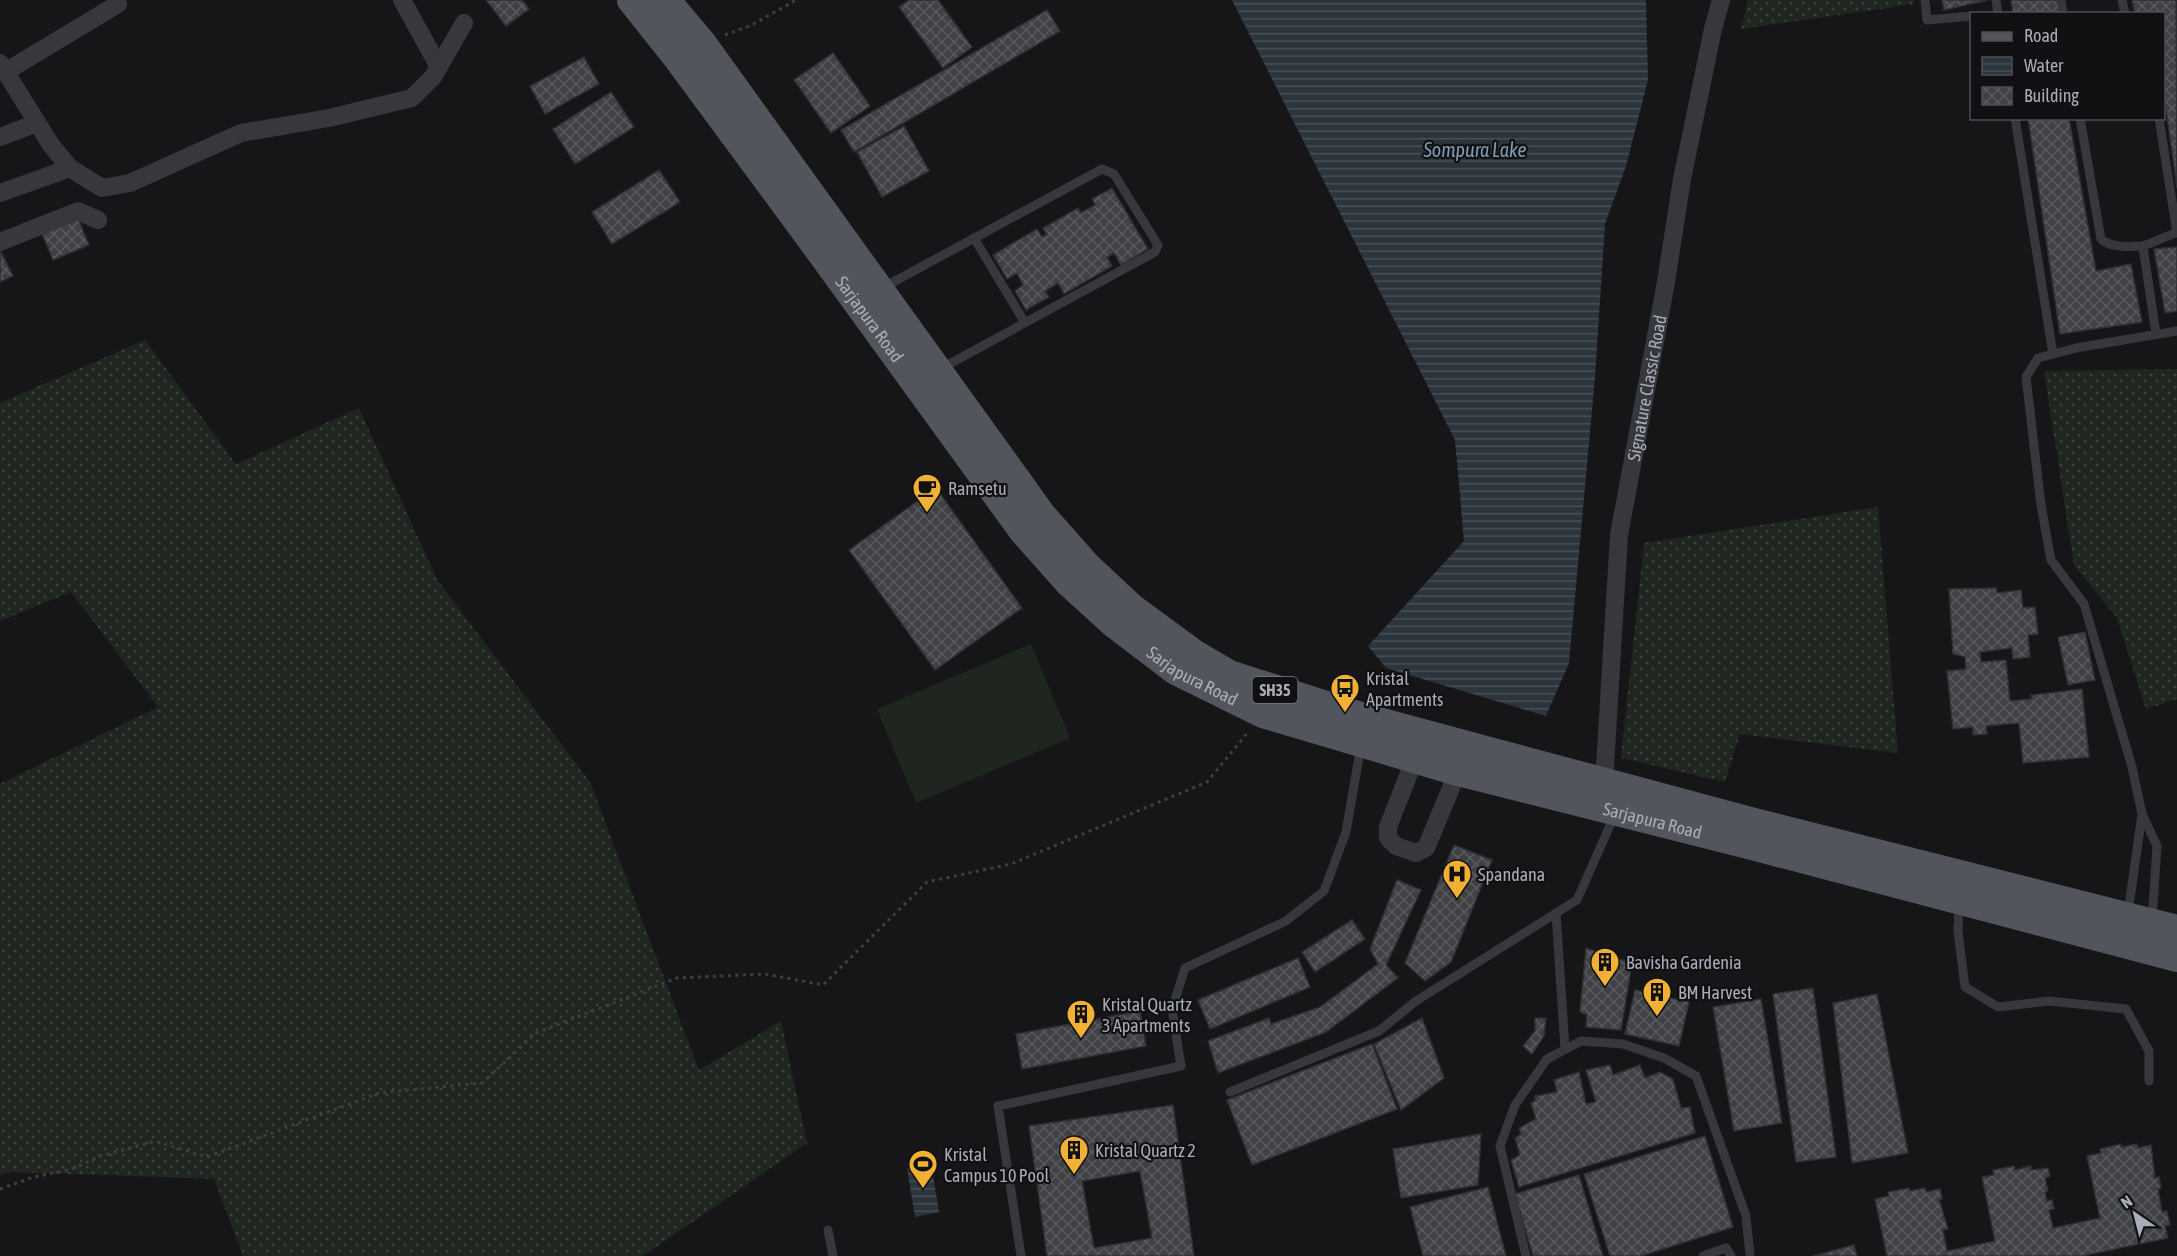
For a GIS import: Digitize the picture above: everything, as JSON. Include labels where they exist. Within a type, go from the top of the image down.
[{"type":"main road","name":"Sarjapura Road","points":[[632,0],[826,238],[879,290],[1041,515],[1086,566],[1131,608],[1195,655],[1229,675],[1364,731],[1415,758],[1458,771],[1616,812],[1755,835],[2161,937]]},
{"type":"main road","name":"Sarjapura Road","points":[[665,0],[702,44],[826,238],[1023,530],[1070,583],[1113,622],[1176,670],[1263,713],[1364,731],[1604,783],[1755,835],[1960,899],[2161,937]]},
{"type":"street","points":[[402,0],[439,67]]},
{"type":"street","name":"Signature Classic Road","points":[[1604,783],[1619,535],[1666,282],[1682,179],[1721,0]]},
{"type":"street","points":[[118,4],[3,67],[37,123],[70,168],[102,188],[130,183],[241,133],[329,118],[412,98],[439,67],[464,23]]},
{"type":"street","points":[[0,137],[37,123]]},
{"type":"street","points":[[0,193],[70,168]]},
{"type":"street","points":[[0,242],[78,211],[98,220]]},
{"type":"street","points":[[1415,758],[1388,827],[1388,838],[1396,846],[1416,853],[1426,848],[1458,771]]},
{"type":"lane","points":[[1924,0],[1927,20],[1970,16]]},
{"type":"lane","points":[[2015,120],[2053,354]]},
{"type":"lane","points":[[2080,120],[2101,239],[2107,245],[2143,247],[2160,237],[2176,233],[2159,120]]},
{"type":"lane","points":[[879,290],[1102,169],[1114,174],[1158,245],[1155,252],[936,371]]},
{"type":"lane","points":[[974,238],[1025,323]]},
{"type":"lane","points":[[2143,247],[2156,334]]},
{"type":"lane","points":[[2161,937],[2133,767],[2084,604],[2051,560],[2026,377],[2038,358],[2177,331]]},
{"type":"lane","points":[[1022,1256],[998,1106],[1180,1066],[1172,1009],[1185,968],[1286,921],[1324,891],[1346,832],[1364,731]]},
{"type":"lane","points":[[1230,1092],[1379,1031],[1416,1001],[1577,900],[1616,812]]},
{"type":"lane","points":[[2142,814],[2157,846],[2161,937]]},
{"type":"lane","points":[[1960,899],[1958,932],[1965,987],[1998,1006],[2049,1001],[2126,1009],[2149,1051],[2150,1081]]},
{"type":"lane","points":[[1556,913],[1565,1049]]},
{"type":"lane","points":[[1526,1256],[1500,1146],[1515,1106],[1547,1059],[1581,1041],[1623,1044],[1664,1058],[1696,1076],[1746,1216],[1750,1256]]},
{"type":"lane","points":[[828,1230],[833,1256]]},
{"type":"lane","points":[[1703,1256],[1726,1248],[1731,1256]]},
{"type":"path","points":[[702,44],[752,25],[796,0]]},
{"type":"path","points":[[0,1189],[34,1177],[72,1169],[99,1157],[155,1141],[207,1158],[379,1093],[482,1083],[536,1033],[677,978],[765,974],[824,985],[927,882],[1011,864],[1207,782],[1263,713]]},
{"type":"shaded area","points":[[1748,0],[1913,0],[1914,4],[1741,29]]},
{"type":"shaded area","points":[[145,340],[236,464],[359,408],[438,581],[590,782],[699,1070],[781,1021],[807,1143],[643,1256],[243,1256],[214,1179],[11,1172],[0,1175],[0,784],[158,707],[71,592],[0,621],[0,403]]},
{"type":"shaded area","points":[[2177,369],[2177,699],[2146,709],[2117,618],[2074,565],[2044,371]]},
{"type":"shaded area","points":[[1878,507],[1898,753],[1740,734],[1725,782],[1621,758],[1644,543]]},
{"type":"shaded area","points":[[1031,644],[1070,738],[916,803],[877,709]]},
{"type":"water","name":"Sompura Lake","points":[[1232,0],[1646,0],[1648,80],[1626,166],[1605,224],[1595,377],[1569,663],[1546,716],[1386,668],[1368,646],[1464,541],[1455,440]]},
{"type":"water","name":"Kristal Campus 10 Pool","points":[[931,1164],[939,1212],[915,1217],[907,1168]]},
{"type":"building","points":[[486,0],[522,0],[529,9],[506,26]]},
{"type":"building","points":[[909,0],[938,0],[972,47],[943,68],[899,7]]},
{"type":"building","points":[[1942,0],[1988,0],[1944,10]]},
{"type":"building","points":[[2011,0],[2058,0],[2061,12],[2013,12]]},
{"type":"building","points":[[2132,0],[2176,0],[2177,188],[2165,101],[2165,12],[2135,12]]},
{"type":"building","points":[[1047,10],[1060,31],[854,152],[841,130]]},
{"type":"building","points":[[833,53],[870,106],[831,133],[794,80]]},
{"type":"building","points":[[584,57],[599,84],[545,114],[530,86]]},
{"type":"building","points":[[611,92],[634,127],[575,164],[553,129]]},
{"type":"building","points":[[2028,120],[2069,120],[2096,271],[2131,264],[2142,322],[2060,334]]},
{"type":"building","points":[[904,126],[929,171],[882,197],[857,152]]},
{"type":"building","points":[[659,170],[680,202],[612,244],[592,212]]},
{"type":"building","points":[[1112,188],[1148,249],[1121,265],[1114,253],[1107,257],[1112,266],[1064,294],[1058,283],[1045,291],[1049,297],[1026,310],[1015,291],[1023,285],[1017,273],[1007,279],[993,255],[1037,229],[1042,237],[1047,234],[1043,228],[1078,208],[1081,213],[1095,205],[1092,199]]},
{"type":"building","points":[[77,216],[89,245],[53,260],[41,231]]},
{"type":"building","points":[[2177,247],[2177,311],[2165,313],[2154,249]]},
{"type":"building","points":[[0,250],[13,276],[0,282]]},
{"type":"building","points":[[936,488],[1022,608],[935,670],[849,550]]},
{"type":"building","points":[[1996,588],[1997,593],[2021,590],[2023,608],[2035,607],[2038,634],[2028,635],[2030,657],[2013,659],[2012,648],[1980,652],[1981,662],[2006,660],[2010,701],[2032,699],[2031,695],[2082,689],[2089,757],[2023,763],[2019,723],[1986,726],[1987,734],[1973,735],[1973,727],[1953,729],[1947,671],[1966,669],[1965,657],[1953,654],[1949,589]]},
{"type":"building","points":[[2085,632],[2095,680],[2068,685],[2058,637]]},
{"type":"building","points":[[1454,845],[1492,860],[1451,962],[1425,981],[1405,963]]},
{"type":"building","points":[[1397,880],[1421,890],[1386,965],[1398,978],[1326,1032],[1218,1073],[1208,1041],[1269,1018],[1271,1024],[1320,1007],[1378,964],[1370,949]]},
{"type":"building","points":[[1352,920],[1365,939],[1315,972],[1302,952]]},
{"type":"building","name":"Bavisha Gardenia","points":[[1586,948],[1632,963],[1621,1030],[1586,1027],[1587,1015],[1580,1012]]},
{"type":"building","points":[[1298,958],[1310,987],[1210,1029],[1198,1000]]},
{"type":"building","points":[[1813,988],[1836,1157],[1796,1162],[1773,994]]},
{"type":"building","name":"BM Harvest","points":[[1635,990],[1689,1002],[1679,1046],[1625,1034]]},
{"type":"building","points":[[1877,994],[1908,1153],[1852,1163],[1833,1003]]},
{"type":"building","points":[[1761,999],[1782,1123],[1734,1131],[1713,1007]]},
{"type":"building","name":"Kristal Quartz 3 Apartments","points":[[1140,1011],[1146,1046],[1022,1069],[1016,1034]]},
{"type":"building","points":[[1422,1018],[1444,1078],[1401,1110],[1374,1044]]},
{"type":"building","points":[[1535,1018],[1546,1018],[1544,1036],[1532,1054],[1523,1046],[1535,1031]]},
{"type":"building","points":[[1372,1044],[1397,1109],[1252,1165],[1227,1100]]},
{"type":"building","points":[[1610,1065],[1613,1075],[1640,1065],[1645,1078],[1660,1072],[1673,1079],[1681,1108],[1690,1107],[1695,1133],[1519,1187],[1511,1160],[1520,1155],[1515,1138],[1521,1134],[1519,1128],[1536,1119],[1531,1103],[1535,1101],[1535,1096],[1557,1092],[1554,1080],[1579,1072],[1586,1104],[1596,1102],[1586,1070]]},
{"type":"building","name":"Kristal Quartz 2","points":[[1173,1105],[1194,1256],[1047,1256],[1029,1126]],"holes":[[[1140,1171],[1152,1238],[1094,1248],[1082,1181]]]},
{"type":"building","points":[[1481,1134],[1478,1185],[1401,1198],[1393,1149]]},
{"type":"building","points":[[1705,1136],[1733,1227],[1641,1256],[1610,1256],[1584,1174]]},
{"type":"building","points":[[2121,1144],[2121,1147],[2137,1144],[2138,1148],[2151,1145],[2155,1178],[2159,1177],[2161,1188],[2158,1189],[2162,1212],[2167,1211],[2170,1225],[2165,1226],[2168,1238],[2082,1256],[1887,1256],[1875,1199],[1889,1196],[1888,1192],[1909,1188],[1910,1191],[1925,1188],[1926,1192],[1940,1189],[1942,1199],[1939,1199],[1948,1229],[1943,1230],[1947,1251],[1995,1241],[1982,1177],[1994,1175],[1993,1170],[2014,1166],[2015,1170],[2031,1166],[2031,1170],[2048,1168],[2050,1176],[2045,1178],[2048,1191],[2045,1192],[2047,1201],[2052,1200],[2054,1209],[2049,1210],[2053,1228],[2100,1218],[2087,1156],[2101,1153],[2100,1149]]},
{"type":"building","points":[[1579,1175],[1603,1256],[1533,1256],[1515,1194]]},
{"type":"building","points":[[1488,1187],[1506,1256],[1423,1256],[1410,1207]]},
{"type":"building","points":[[1854,1245],[1857,1256],[1813,1256]]},
{"type":"place","name":"Ramsetu","points":[[927,514]]},
{"type":"place","name":"Kristal Apartments","points":[[1345,714]]},
{"type":"place","name":"Spandana","points":[[1457,900]]},
{"type":"place","name":"Bavisha Gardenia","points":[[1605,988]]},
{"type":"place","name":"BM Harvest","points":[[1657,1018]]},
{"type":"place","name":"Kristal Quartz 3 Apartments","points":[[1081,1040]]},
{"type":"place","name":"Kristal Quartz 2","points":[[1074,1176]]},
{"type":"place","name":"Kristal Campus 10 Pool","points":[[923,1190]]}]
